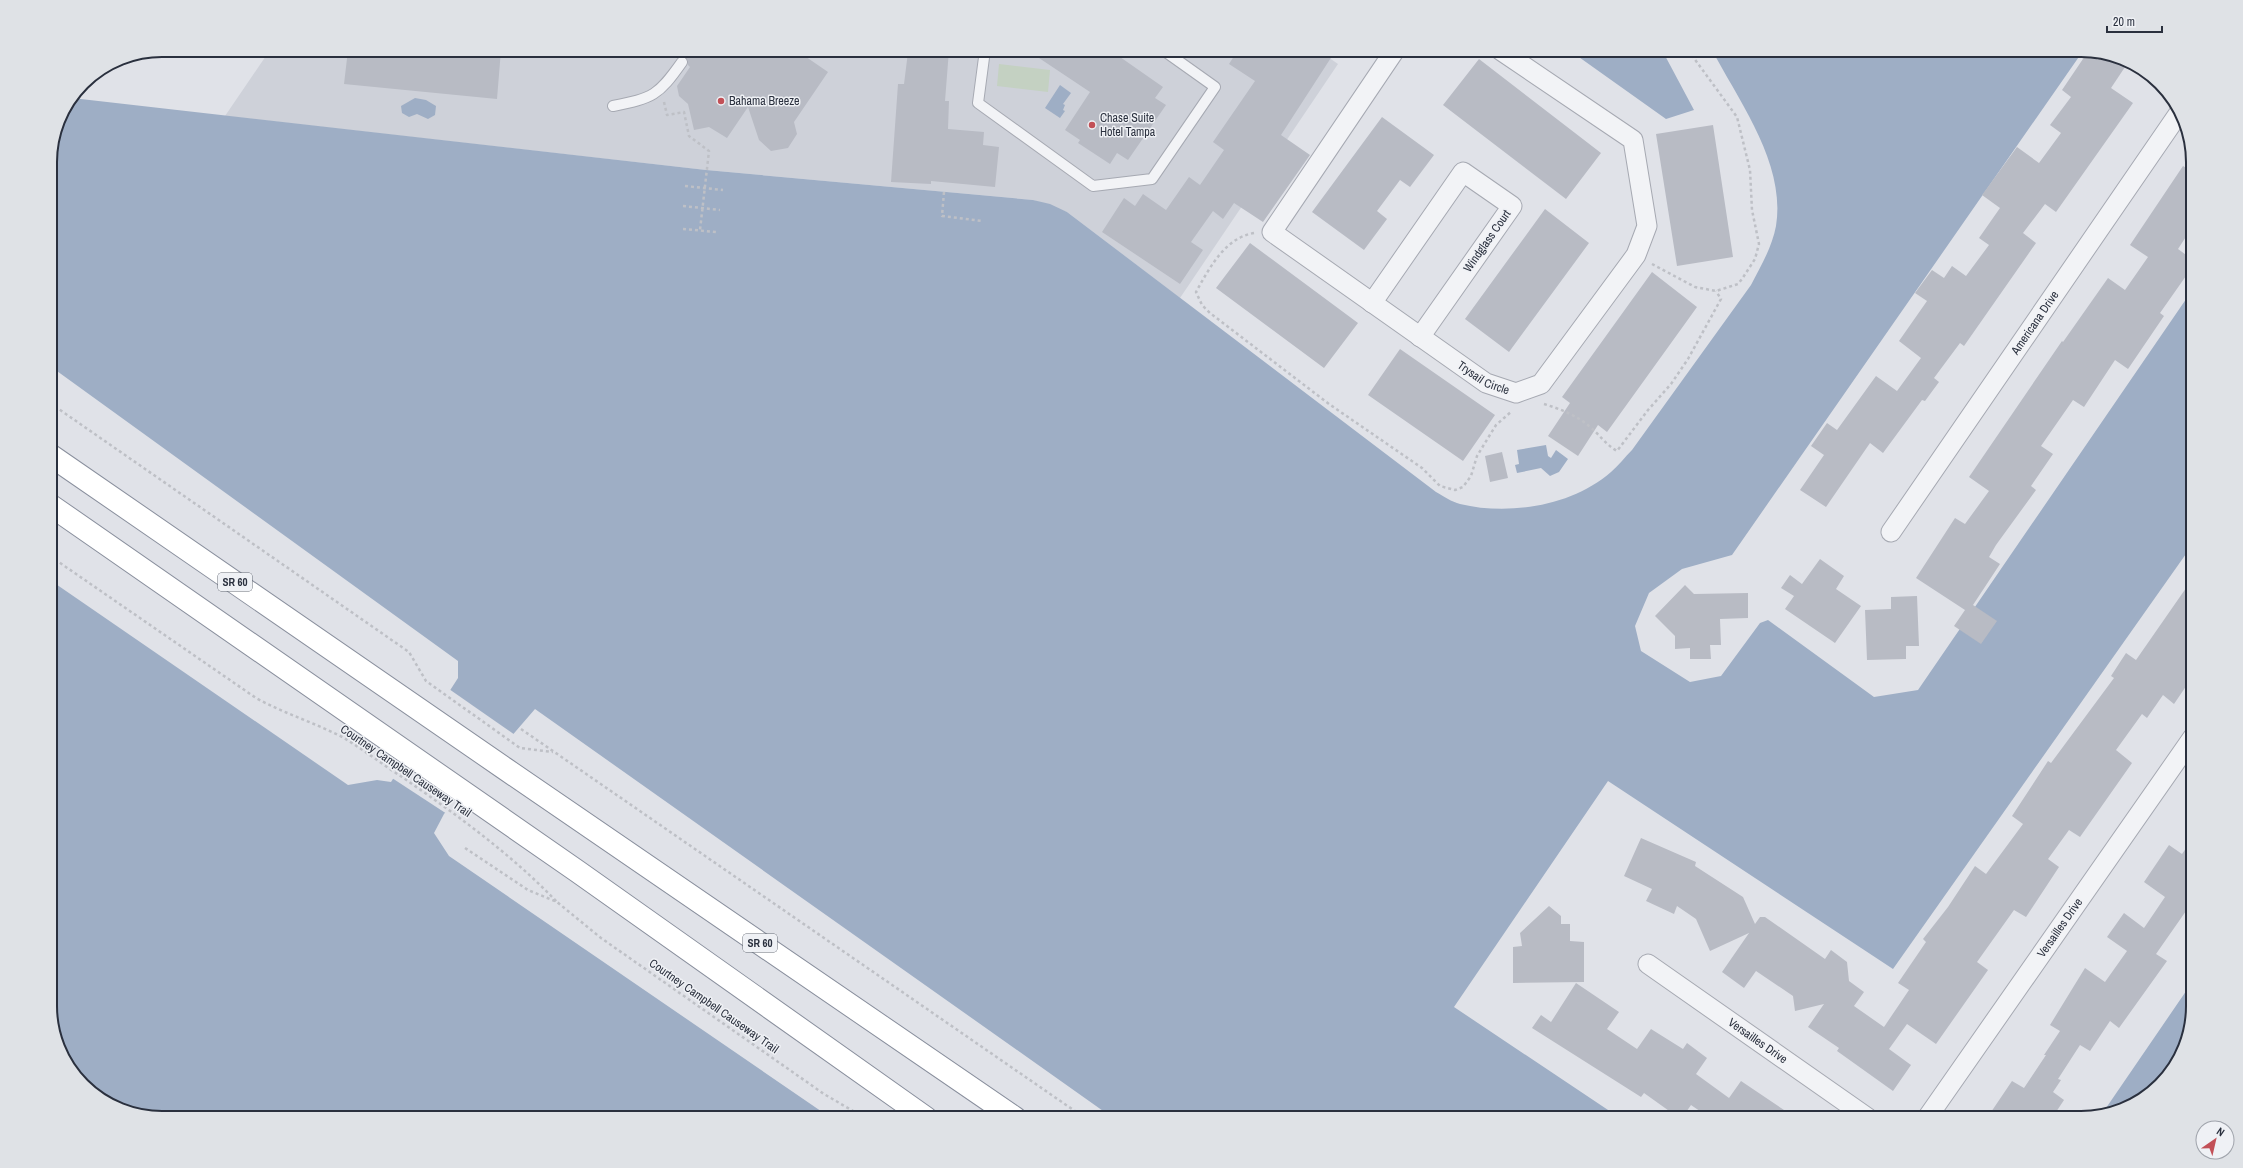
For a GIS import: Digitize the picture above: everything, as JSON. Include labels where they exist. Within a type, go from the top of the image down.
[{"type":"highway","name":"SR 60","points":[[57,460],[1005,1111]]},
{"type":"highway","points":[[57,510],[477,802],[914,1111]]},
{"type":"street","points":[[1272,232],[1388,57]]},
{"type":"street","name":"Trysail Circle","points":[[1272,232],[1486,383],[1516,393],[1541,384],[1636,255],[1647,226],[1633,140],[1510,57]]},
{"type":"street","name":"Americana Drive","points":[[1891,532],[2176,118]]},
{"type":"street","name":"Windglass Court","points":[[1372,303],[1463,172],[1512,206],[1420,337]]},
{"type":"street","name":"Versailles Drive","points":[[1932,1111],[2186,747]]},
{"type":"street","name":"Versailles Drive","points":[[1648,964],[1858,1111]]},
{"type":"lane","points":[[984,57],[978,103],[1093,186],[1152,179],[1215,87],[1172,57]]},
{"type":"lane","points":[[613,106],[645,100],[661,89],[682,62]]},
{"type":"path","points":[[1636,255],[1695,287],[1716,291],[1738,284],[1756,259],[1758,235],[1752,210],[1750,170],[1737,117],[1693,57]]},
{"type":"path","points":[[661,89],[667,115],[684,112],[689,136],[709,152],[700,230]]},
{"type":"path","points":[[685,186],[723,190]]},
{"type":"path","points":[[944,192],[942,216],[982,221]]},
{"type":"path","points":[[683,206],[720,210]]},
{"type":"path","points":[[684,229],[716,232]]},
{"type":"path","points":[[1272,232],[1260,230],[1257,233],[1238,237],[1230,244],[1209,270],[1196,292],[1202,305],[1210,313],[1329,404],[1422,468],[1440,486],[1455,490],[1463,487],[1471,476],[1477,456],[1496,425],[1516,408]]},
{"type":"path","points":[[1538,404],[1544,404],[1575,416],[1590,427],[1605,444],[1616,451],[1648,410],[1671,384],[1688,359],[1721,299],[1716,291]]},
{"type":"path","points":[[57,409],[409,652],[426,681],[434,688],[520,748],[555,752]]},
{"type":"path","name":"Courtney Campbell Causeway Trail","points":[[57,561],[256,698],[280,712],[303,719],[345,739],[462,818],[533,877],[558,902],[608,942],[824,1094],[853,1111]]},
{"type":"path","points":[[521,729],[1075,1111]]},
{"type":"path","name":"Courtney Campbell Causeway Trail","points":[[464,848],[528,890],[558,902]]},
{"type":"shaded area","points":[[265,57],[1328,57],[1338,64],[1180,298],[1067,212],[1033,200],[706,170],[225,116]]},
{"type":"green space","points":[[999,64],[1050,70],[1048,92],[997,86]]},
{"type":"water","points":[[1579,57],[1666,57],[1694,110],[1666,119]]},
{"type":"water","points":[[1716,57],[2079,57],[1732,555],[1682,569],[1649,593],[1635,626],[1641,651],[1690,682],[1721,676],[1760,623],[1768,620],[1874,697],[1918,690],[2186,299],[2186,554],[1893,969],[1608,781],[1454,1007],[1610,1111],[1103,1111],[535,709],[444,814],[434,833],[449,856],[821,1111],[149,1110],[129,1105],[104,1093],[83,1075],[68,1052],[59,1026],[57,1012],[57,585],[348,785],[377,780],[391,782],[458,678],[458,661],[57,371],[57,156],[63,129],[68,116],[79,99],[706,170],[1033,200],[1050,204],[1067,212],[1436,492],[1460,504],[1499,509],[1539,505],[1559,500],[1578,493],[1595,484],[1614,470],[1632,450],[1751,285],[1772,241],[1776,226],[1777,203],[1774,180],[1768,157],[1747,113]]},
{"type":"water","points":[[1060,85],[1071,93],[1063,104],[1065,105],[1063,110],[1065,111],[1060,118],[1045,108]]},
{"type":"water","points":[[415,98],[426,100],[436,106],[435,115],[428,119],[417,114],[409,117],[402,113],[401,106]]},
{"type":"water","points":[[1546,445],[1548,456],[1551,458],[1556,450],[1568,459],[1559,472],[1550,476],[1541,468],[1517,473],[1515,465],[1519,464],[1517,450]]},
{"type":"water","points":[[2186,991],[2184,1026],[2175,1052],[2168,1064],[2150,1085],[2139,1093],[2121,1103],[2107,1107]]},
{"type":"pier","points":[[449,689],[515,735],[447,814],[392,778]]},
{"type":"building","points":[[347,57],[500,57],[497,99],[344,84]]},
{"type":"building","name":"Bahama Breeze","points":[[684,57],[806,57],[828,72],[794,122],[797,134],[788,148],[771,151],[759,140],[748,107],[727,138],[709,127],[694,130],[688,104],[679,96],[677,86],[690,67],[688,65],[688,60]]},
{"type":"building","points":[[907,57],[948,57],[945,101],[949,101],[948,129],[984,132],[983,145],[999,147],[995,187],[931,181],[931,184],[891,182],[898,84],[904,84]]},
{"type":"building","points":[[1038,57],[1120,57],[1163,87],[1155,98],[1166,105],[1128,160],[1117,153],[1110,164],[1078,143],[1080,140],[1065,130],[1090,92]]},
{"type":"building","points":[[1234,57],[1331,57],[1281,135],[1310,155],[1263,222],[1234,203],[1223,219],[1213,211],[1191,242],[1203,250],[1180,284],[1102,232],[1124,198],[1135,206],[1143,194],[1166,210],[1189,177],[1200,185],[1224,150],[1213,142],[1255,81],[1229,64]]},
{"type":"building","points":[[2084,57],[2094,58],[2125,67],[2111,88],[2133,103],[2056,212],[2045,204],[2023,233],[2036,243],[1964,346],[1960,343],[1934,378],[1939,382],[1925,401],[1922,400],[1883,453],[1870,443],[1826,507],[1800,490],[1824,455],[1811,446],[1827,423],[1837,430],[1876,376],[1897,391],[1921,358],[1899,341],[1927,301],[1915,293],[1932,270],[1944,278],[1952,266],[1966,276],[1989,245],[1979,238],[2000,208],[1982,195],[2017,147],[2039,163],[2061,133],[2050,125],[2071,97],[2062,90]]},
{"type":"building","points":[[1479,59],[1601,153],[1566,199],[1443,105]]},
{"type":"building","points":[[1382,117],[1434,155],[1410,187],[1400,180],[1377,211],[1387,219],[1364,250],[1312,212]]},
{"type":"building","points":[[1713,125],[1733,257],[1677,266],[1656,134]]},
{"type":"building","points":[[2183,166],[2186,168],[2186,237],[2178,249],[2186,255],[2186,276],[2160,313],[2164,316],[2128,369],[2115,360],[2084,407],[2073,400],[2041,446],[2053,454],[2031,486],[2036,490],[1989,557],[2000,564],[1973,605],[1997,621],[1981,644],[1954,626],[1965,610],[1916,578],[1955,518],[1965,524],[1989,491],[1969,477],[2062,341],[2063,342],[2108,278],[2125,290],[2148,257],[2130,245]]},
{"type":"building","points":[[1545,209],[1589,243],[1509,352],[1465,319]]},
{"type":"building","points":[[1250,243],[1358,323],[1324,368],[1216,288]]},
{"type":"building","points":[[1652,272],[1697,307],[1607,432],[1598,425],[1578,456],[1548,436],[1570,403],[1562,397]]},
{"type":"building","points":[[1400,349],[1495,415],[1463,461],[1368,395]]},
{"type":"building","points":[[1502,452],[1508,478],[1490,482],[1485,456]]},
{"type":"building","points":[[1820,559],[1844,576],[1836,589],[1861,606],[1835,643],[1785,609],[1794,596],[1781,588],[1790,575],[1802,584]]},
{"type":"building","points":[[1685,585],[1694,594],[1748,593],[1748,618],[1720,619],[1721,645],[1710,645],[1711,659],[1690,659],[1690,648],[1675,649],[1675,636],[1655,616]]},
{"type":"building","points":[[2186,588],[2186,686],[2174,704],[2163,695],[2147,718],[2142,714],[2116,750],[2132,763],[2080,837],[2069,830],[2048,859],[2059,867],[2026,917],[2014,910],[1977,962],[1988,970],[1936,1044],[1907,1024],[1889,1049],[1911,1065],[1893,1091],[1837,1051],[1839,1048],[1808,1027],[1824,1004],[1795,1011],[1793,996],[1756,971],[1744,988],[1722,972],[1749,933],[1710,951],[1696,919],[1677,906],[1674,914],[1646,901],[1652,889],[1624,876],[1641,838],[1696,862],[1695,866],[1743,897],[1755,924],[1760,917],[1765,917],[1825,959],[1831,950],[1847,962],[1849,981],[1864,992],[1854,1006],[1884,1027],[1909,990],[1898,983],[1926,942],[1923,939],[1948,907],[1975,866],[1986,874],[2023,824],[2012,816],[2048,761],[2051,763],[2114,678],[2111,676],[2126,653],[2136,660]]},
{"type":"building","points":[[1917,596],[1919,646],[1906,646],[1906,659],[1867,660],[1865,610],[1891,609],[1891,597]]},
{"type":"building","points":[[2169,845],[2182,854],[2186,848],[2186,911],[2156,954],[2167,961],[2119,1028],[2110,1021],[2090,1051],[2080,1045],[2058,1079],[2061,1080],[2053,1092],[2064,1100],[2057,1111],[1992,1111],[2012,1081],[2024,1088],[2046,1055],[2044,1055],[2060,1031],[2050,1025],[2085,968],[2105,982],[2127,951],[2107,937],[2124,913],[2144,928],[2165,897],[2144,882]]},
{"type":"building","points":[[1549,906],[1561,916],[1561,924],[1570,924],[1570,941],[1584,942],[1584,982],[1513,983],[1513,947],[1522,946],[1520,933]]},
{"type":"building","points":[[1576,983],[1619,1012],[1607,1029],[1637,1049],[1651,1029],[1683,1049],[1687,1043],[1707,1058],[1696,1074],[1729,1098],[1741,1081],[1786,1111],[1700,1111],[1691,1105],[1687,1111],[1669,1111],[1644,1093],[1641,1097],[1532,1028],[1541,1015],[1551,1022]]},
{"type":"place","name":"Bahama Breeze","points":[[721,101]]},
{"type":"place","name":"Chase Suite Hotel Tampa","points":[[1092,125]]}]
